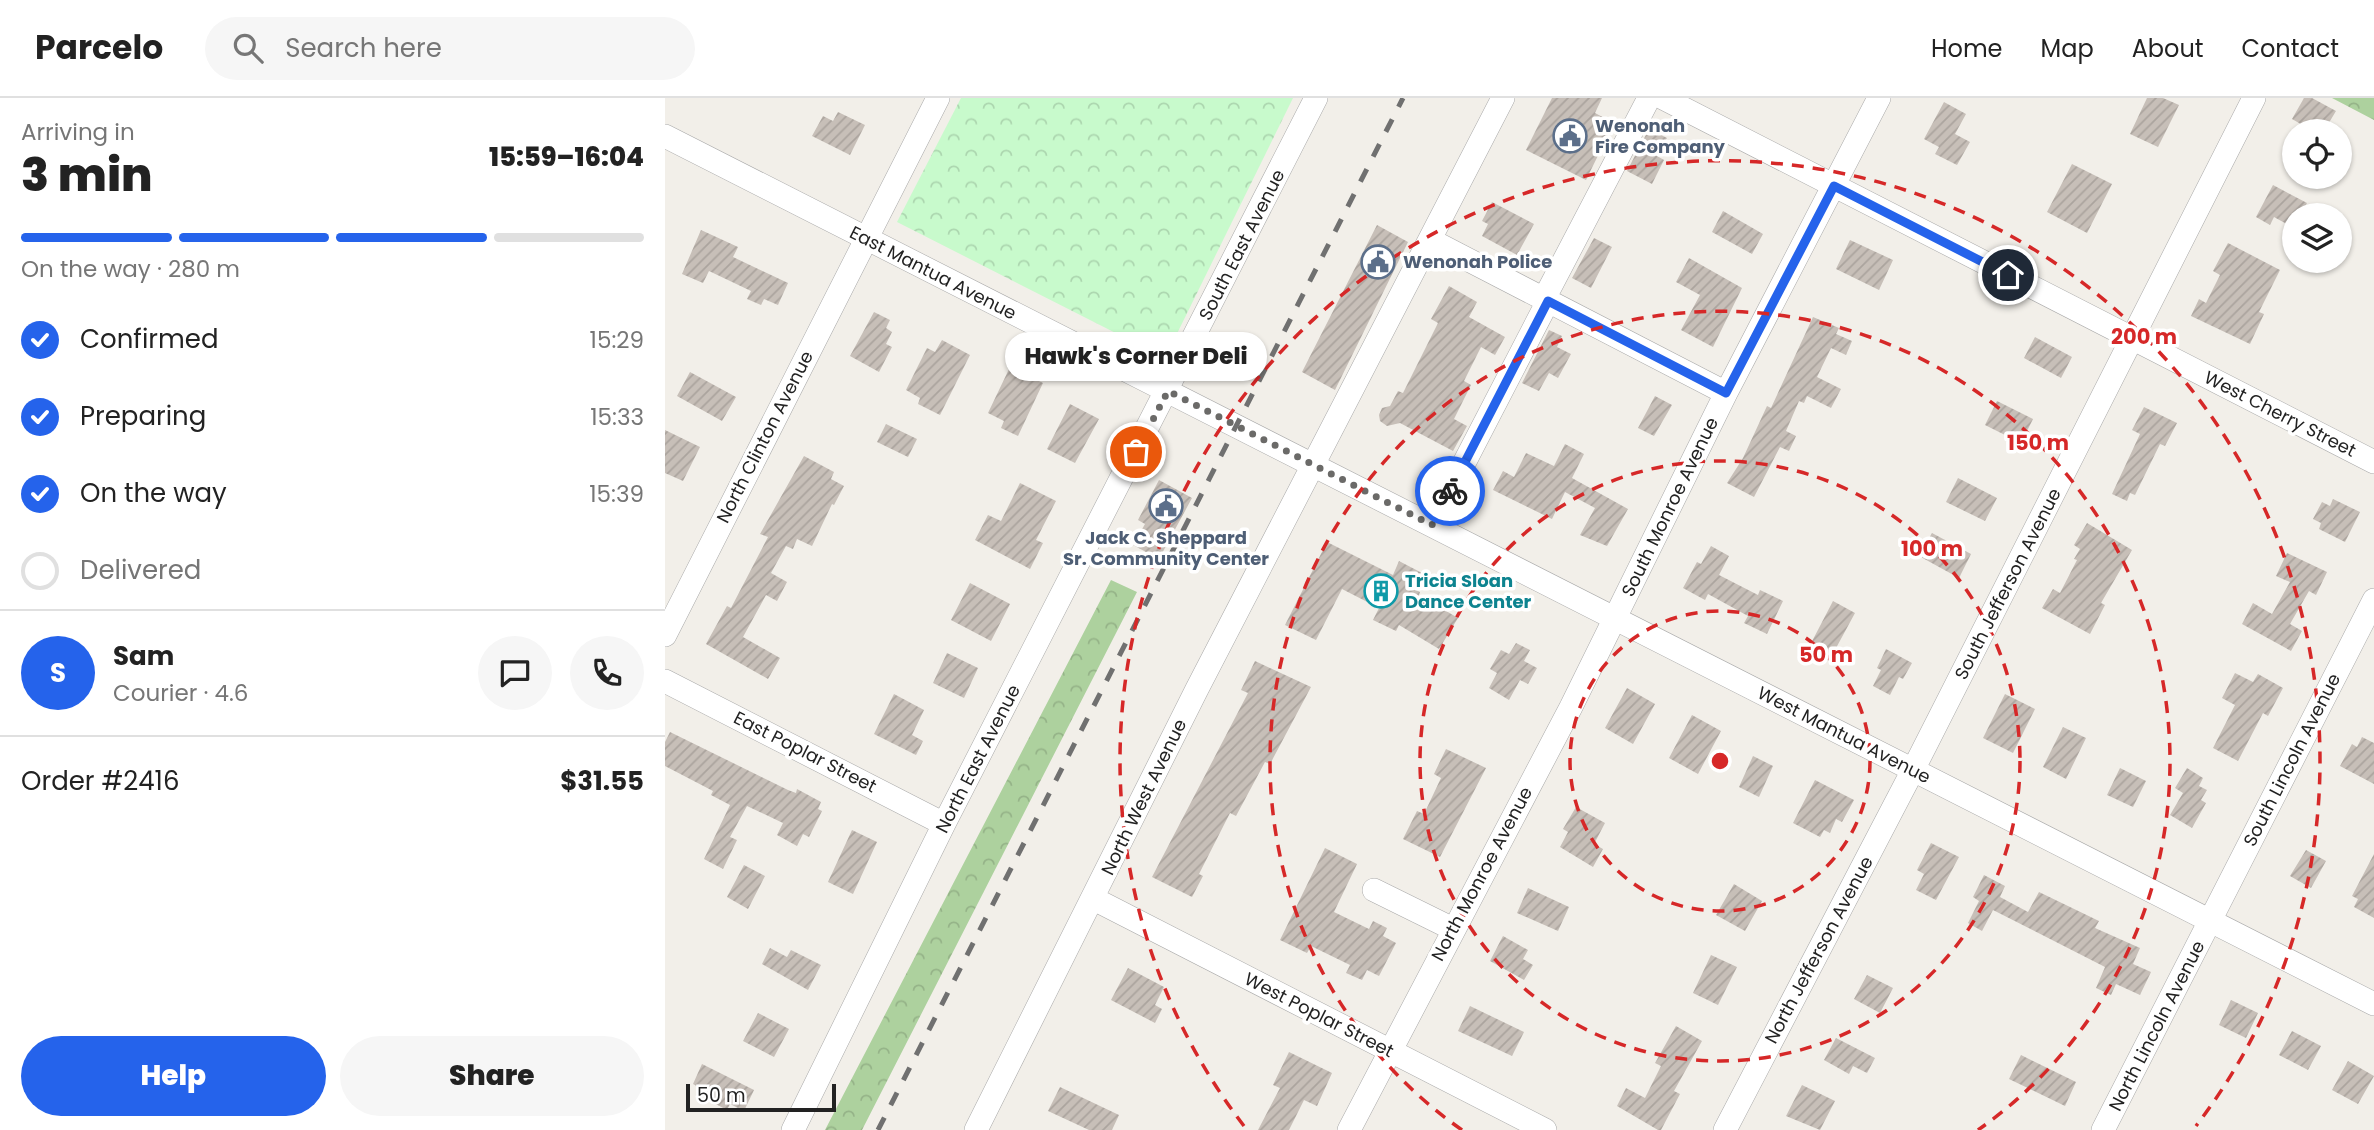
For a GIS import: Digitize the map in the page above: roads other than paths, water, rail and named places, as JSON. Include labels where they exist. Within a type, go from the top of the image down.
[{"type":"street","name":"North Clinton Avenue","points":[[665,635],[938,98]]},
{"type":"street","name":"South East Avenue","points":[[1168,391],[1316,98]]},
{"type":"street","name":"North West Avenue","points":[[976,1130],[1197,689],[1503,98]]},
{"type":"street","points":[[1432,525],[1649,98]]},
{"type":"street","name":"West Cherry Street","points":[[1663,98],[2374,462]]},
{"type":"street","name":"South Monroe Avenue","points":[[1615,618],[1726,393],[1878,98]]},
{"type":"street","name":"South Jefferson Avenue","points":[[1913,770],[2254,98]]},
{"type":"street","name":"East Mantua Avenue","points":[[665,136],[1314,466]]},
{"type":"street","points":[[1430,240],[1726,393]]},
{"type":"street","name":"North East Avenue","points":[[793,1130],[944,824],[1168,391]]},
{"type":"street","name":"West Mantua Avenue","points":[[1314,466],[2374,1004]]},
{"type":"street","name":"South Lincoln Avenue","points":[[2210,921],[2374,600]]},
{"type":"street","name":"North Monroe Avenue","points":[[1349,1130],[1615,618]]},
{"type":"street","name":"East Poplar Street","points":[[665,681],[944,824]]},
{"type":"street","name":"North Jefferson Avenue","points":[[1725,1130],[1913,770]]},
{"type":"street","points":[[1374,890],[1453,929]]},
{"type":"street","name":"West Poplar Street","points":[[1094,899],[1545,1130]]},
{"type":"street","name":"North Lincoln Avenue","points":[[2103,1130],[2210,921]]},
{"type":"railway","points":[[878,1130],[1403,98]]},
{"type":"place","name":"Wenonah Fire Company","points":[[1570,136]]},
{"type":"place","name":"Wenonah Police","points":[[1378,262]]},
{"type":"place","name":"Hawk's Corner Deli","points":[[1136,452]]},
{"type":"place","name":"Jack C. Sheppard Sr. Community Center","points":[[1166,506]]},
{"type":"place","name":"Tricia Sloan Dance Center","points":[[1381,591]]}]
